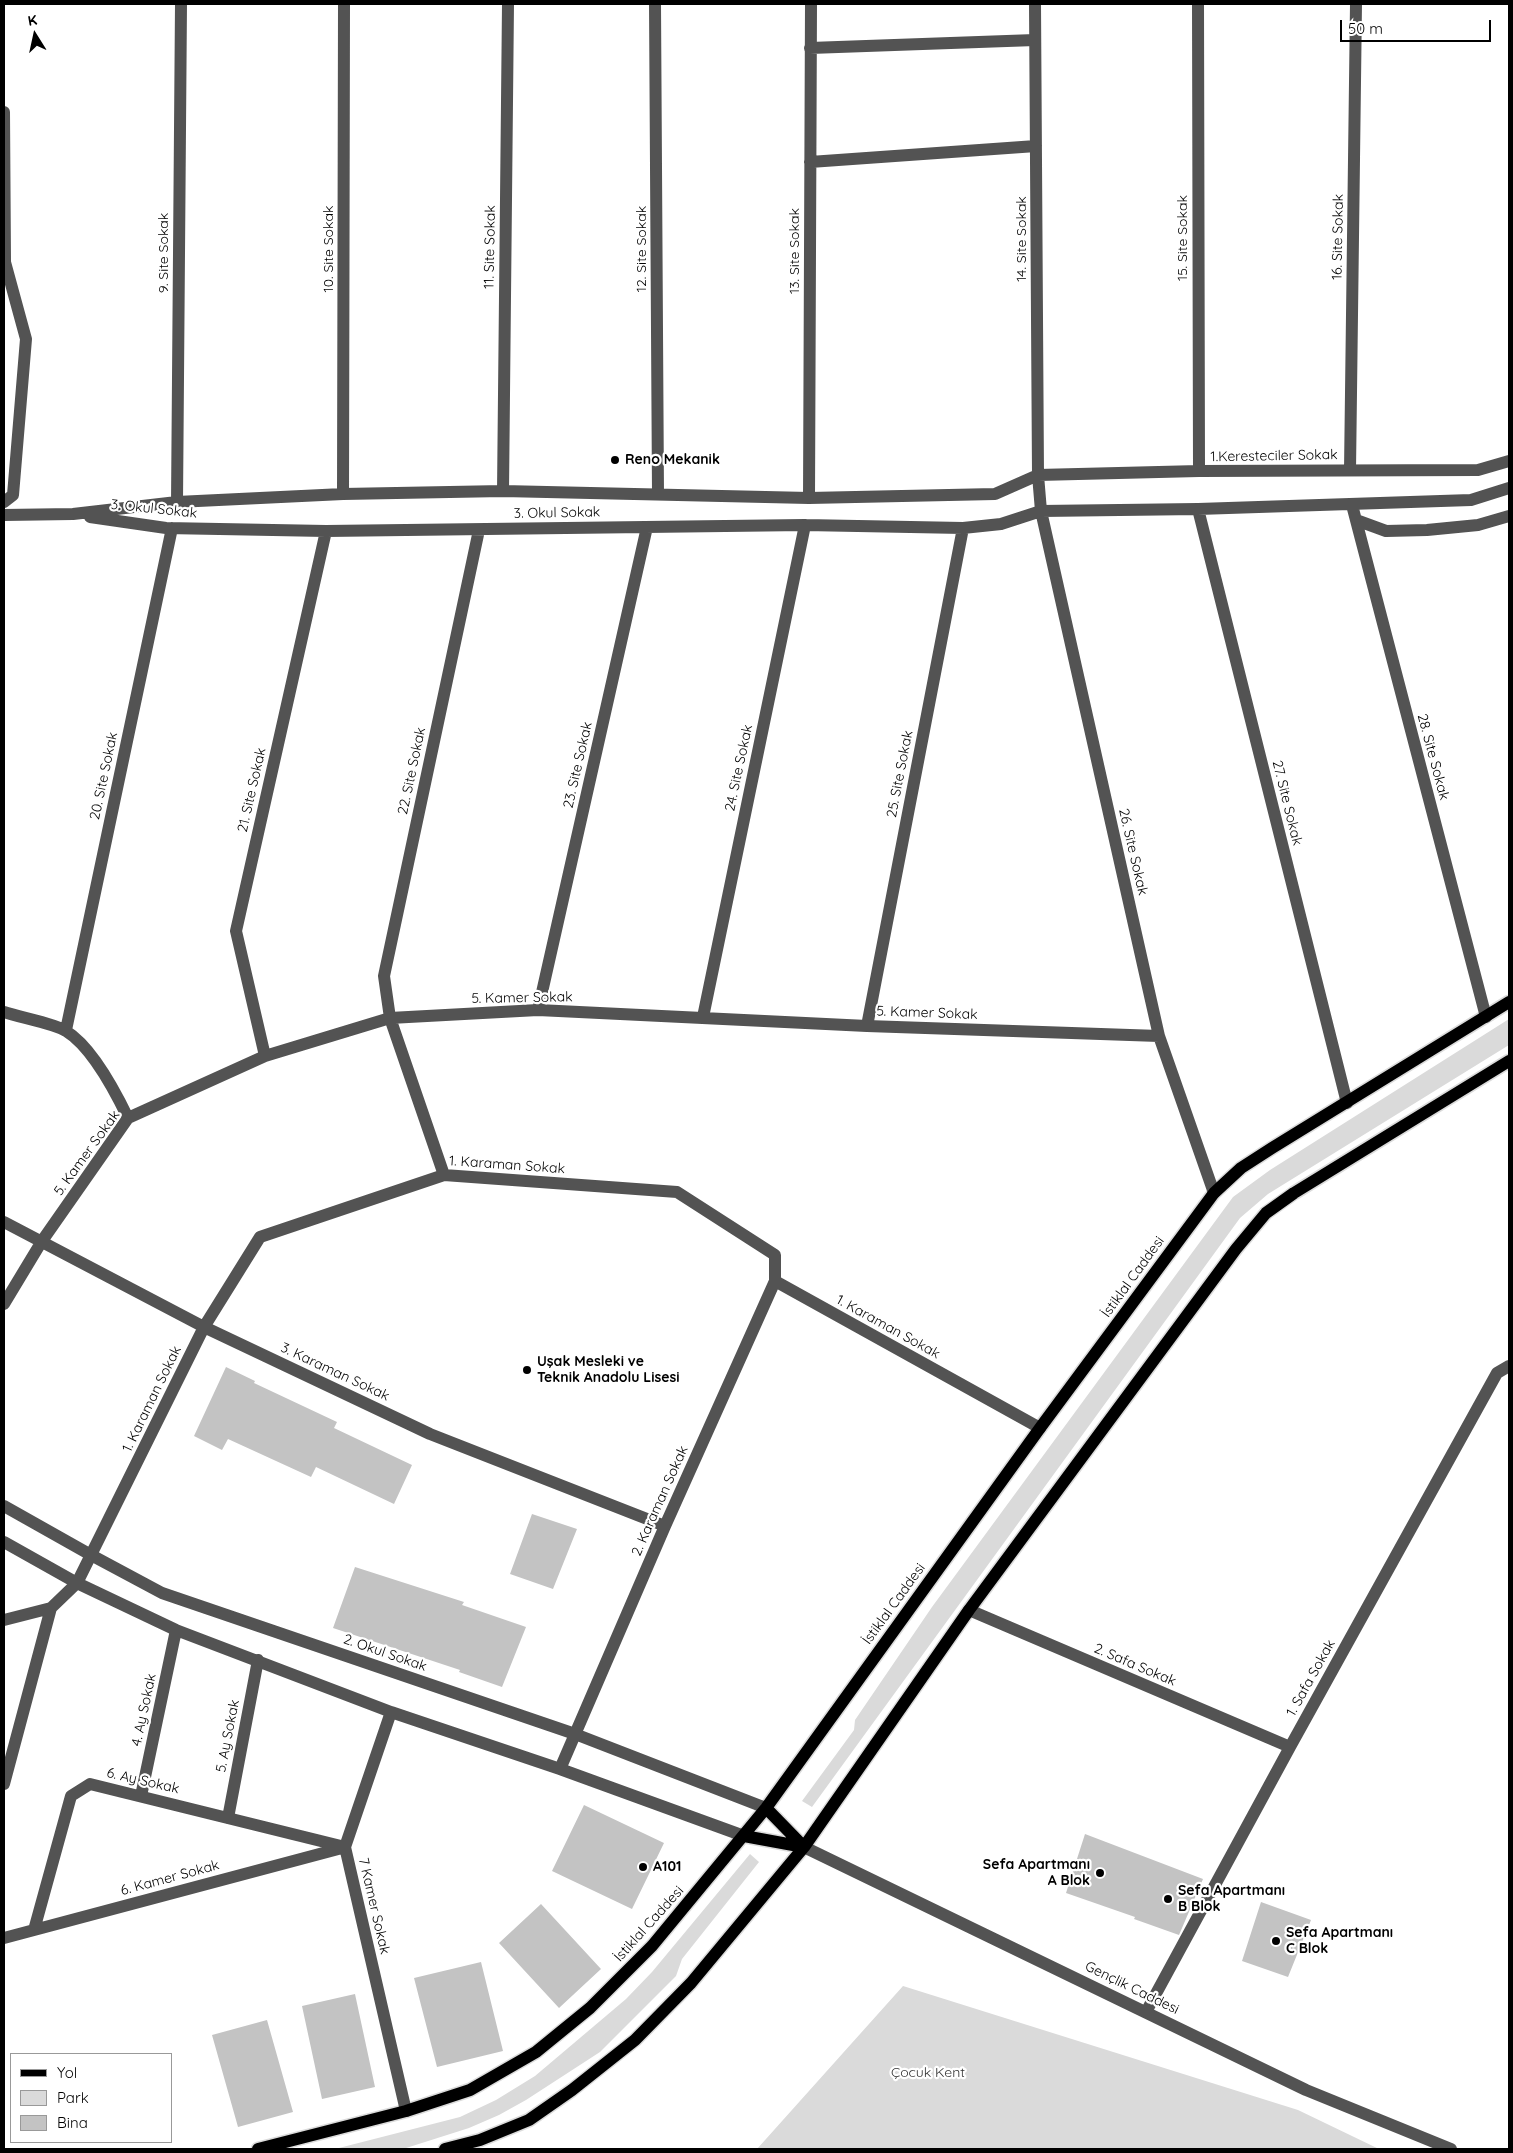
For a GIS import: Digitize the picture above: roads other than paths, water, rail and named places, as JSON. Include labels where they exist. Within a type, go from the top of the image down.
[{"type":"main road","name":"İstiklal Caddesi","points":[[258,2149],[406,2111],[470,2090],[536,2052],[590,2008],[652,1946],[766,1808],[1040,1428],[1214,1193],[1241,1168],[1509,1002]]},
{"type":"main road","points":[[445,2149],[480,2140],[529,2120],[572,2090],[635,2040],[690,1983],[804,1847],[969,1610],[1236,1249],[1266,1213],[1294,1193],[1509,1061]]},
{"type":"main road","points":[[766,1808],[804,1847]]},
{"type":"main road","points":[[744,1836],[804,1847]]},
{"type":"street","name":"9. Site Sokak","points":[[177,502],[180,4]]},
{"type":"street","name":"10. Site Sokak","points":[[344,4],[344,494]]},
{"type":"street","name":"11. Site Sokak","points":[[503,491],[508,4]]},
{"type":"street","name":"12. Site Sokak","points":[[656,4],[658,494]]},
{"type":"street","name":"13. Site Sokak","points":[[809,498],[811,4]]},
{"type":"street","name":"14. Site Sokak","points":[[1035,4],[1038,475],[1041,511]]},
{"type":"street","name":"15. Site Sokak","points":[[1198,4],[1199,471]]},
{"type":"street","name":"16. Site Sokak","points":[[1350,470],[1356,4]]},
{"type":"street","points":[[810,48],[1035,40]]},
{"type":"street","points":[[4,112],[5,262],[26,339],[13,495],[4,502]]},
{"type":"street","points":[[810,162],[1036,146]]},
{"type":"street","name":"1.Keresteciler Sokak","points":[[1038,475],[1199,471],[1478,470],[1509,460]]},
{"type":"street","name":"3. Okul Sokak","points":[[4,515],[73,514],[177,502],[344,494],[503,491],[809,498],[995,494],[1038,475]]},
{"type":"street","points":[[1041,511],[1198,509],[1471,500],[1509,488]]},
{"type":"street","name":"28. Site Sokak","points":[[1352,505],[1486,1017]]},
{"type":"street","name":"27. Site Sokak","points":[[1198,509],[1347,1103]]},
{"type":"street","name":"3. Okul Sokak","points":[[73,514],[172,528],[326,531],[805,525],[963,528],[1001,524],[1041,511]]},
{"type":"street","name":"26. Site Sokak","points":[[1041,511],[1159,1036],[1214,1193]]},
{"type":"street","points":[[1356,520],[1386,531],[1411,531],[1478,525],[1509,516]]},
{"type":"street","name":"24. Site Sokak","points":[[703,1017],[805,525]]},
{"type":"street","name":"23. Site Sokak","points":[[538,1010],[647,527]]},
{"type":"street","name":"20. Site Sokak","points":[[66,1030],[172,528]]},
{"type":"street","name":"25. Site Sokak","points":[[867,1026],[963,528]]},
{"type":"street","name":"22. Site Sokak","points":[[444,1175],[390,1018],[384,976],[480,530]]},
{"type":"street","name":"21. Site Sokak","points":[[265,1056],[236,931],[326,531]]},
{"type":"street","name":"5. Kamer Sokak","points":[[4,1304],[42,1241],[128,1118],[265,1056],[390,1018],[538,1010],[867,1026],[1159,1036]]},
{"type":"street","points":[[4,1012],[66,1030],[80,1044],[112,1084],[128,1118]]},
{"type":"street","name":"1. Karaman Sokak","points":[[78,1583],[204,1327],[260,1238],[444,1175],[677,1192],[775,1255],[775,1281],[1040,1428]]},
{"type":"street","name":"3. Karaman Sokak","points":[[4,1222],[204,1327],[430,1434],[665,1526]]},
{"type":"street","name":"2. Karaman Sokak","points":[[560,1770],[665,1526],[775,1281]]},
{"type":"street","name":"1. Safa Sokak","points":[[1146,2012],[1497,1373],[1509,1366]]},
{"type":"street","name":"2. Okul Sokak","points":[[4,1506],[162,1592],[574,1734],[766,1808]]},
{"type":"street","points":[[4,1542],[78,1583],[176,1630],[391,1712],[744,1836]]},
{"type":"street","points":[[4,1620],[51,1608],[78,1583]]},
{"type":"street","points":[[4,1784],[51,1608]]},
{"type":"street","name":"2. Safa Sokak","points":[[969,1610],[1290,1747]]},
{"type":"street","name":"4. Ay Sokak","points":[[141,1796],[176,1630]]},
{"type":"street","name":"5. Ay Sokak","points":[[228,1818],[258,1660]]},
{"type":"street","name":"7 Kamer Sokak","points":[[391,1712],[344,1847],[406,2111]]},
{"type":"street","name":"6. Ay Sokak","points":[[34,1930],[71,1796],[90,1784],[344,1847]]},
{"type":"street","name":"6. Kamer Sokak","points":[[4,1938],[344,1847]]},
{"type":"street","name":"Gençlik Caddesi","points":[[804,1847],[1306,2090],[1451,2149]]},
{"type":"place","name":"Reno Mekanik","points":[[615,460]]},
{"type":"place","name":"Uşak Mesleki ve Teknik Anadolu Lisesi","points":[[527,1370]]},
{"type":"place","name":"A101","points":[[643,1867]]},
{"type":"place","name":"Sefa Apartmanı A Blok","points":[[1100,1873]]},
{"type":"place","name":"Sefa Apartmanı B Blok","points":[[1168,1899]]},
{"type":"place","name":"Sefa Apartmanı C Blok","points":[[1276,1941]]},
{"type":"park label","name":"Çocuk Kent","points":[[928,2073]]}]
